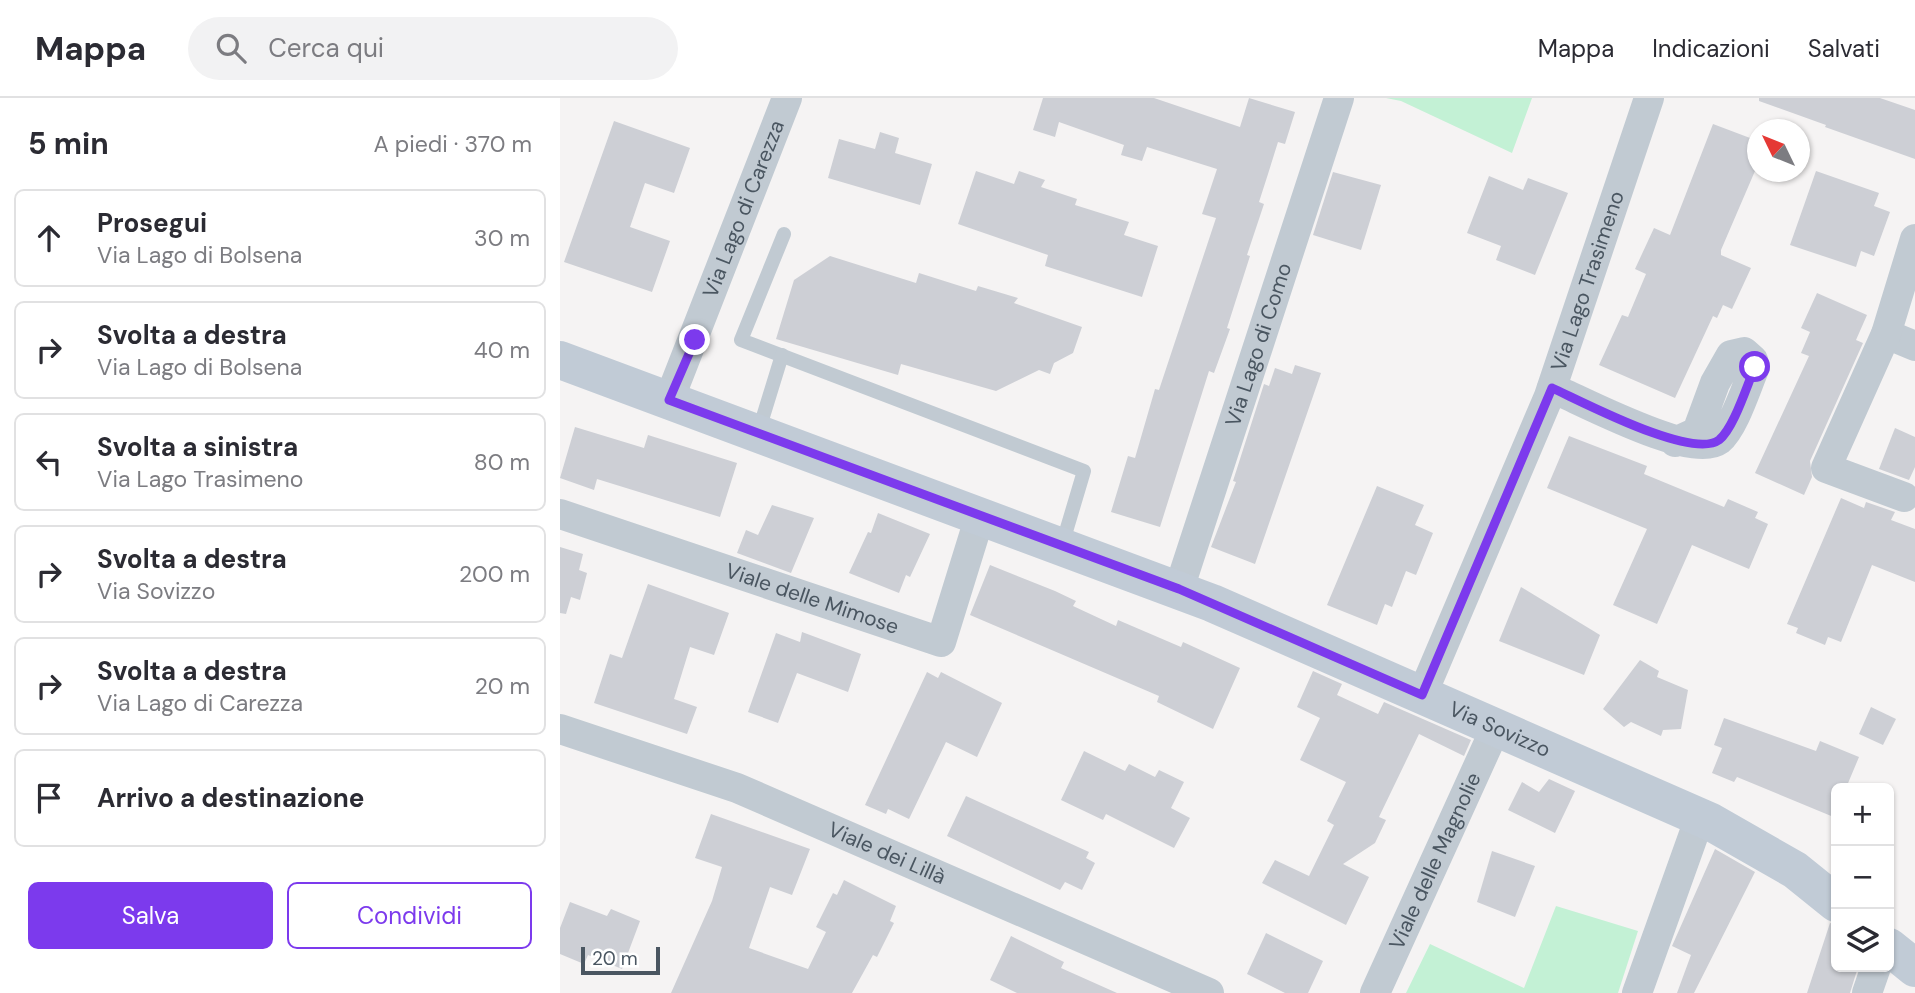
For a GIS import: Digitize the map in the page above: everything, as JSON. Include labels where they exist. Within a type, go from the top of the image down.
[{"type":"street","name":"Via Lago di Carezza","points":[[669,400],[787,98]]},
{"type":"street","name":"Via Lago di Como","points":[[1179,589],[1339,98]]},
{"type":"street","name":"Via Lago Trasimeno","points":[[1422,695],[1552,388],[1649,98]]},
{"type":"street","points":[[1904,498],[1826,468],[1886,334],[1915,239]]},
{"type":"street","points":[[1886,334],[1915,346]]},
{"type":"street","name":"Via Sovizzo","points":[[560,360],[1179,589],[1700,817],[1795,870],[1831,900]]},
{"type":"street","points":[[1552,388],[1675,442]]},
{"type":"street","name":"Viale delle Mimose","points":[[560,514],[940,642],[980,516]]},
{"type":"street","name":"Viale delle Magnolie","points":[[1375,993],[1496,727]]},
{"type":"street","name":"Viale dei Lillà","points":[[560,729],[737,788],[1209,993]]},
{"type":"street","points":[[1637,993],[1700,817]]},
{"type":"street","points":[[1894,951],[1915,968]]},
{"type":"street","points":[[1867,993],[1875,972]]},
{"type":"lane","points":[[784,234],[741,340],[1084,471],[1062,546]]},
{"type":"lane","points":[[758,433],[782,355]]},
{"type":"green space","points":[[1386,98],[1532,98],[1512,153],[1401,101]]},
{"type":"green space","points":[[1556,906],[1638,931],[1618,993],[1406,993],[1430,944],[1524,988]]},
{"type":"building","points":[[1043,98],[1154,98],[1240,127],[1249,98],[1295,112],[1285,144],[1278,142],[1259,202],[1264,204],[1227,328],[1230,329],[1214,373],[1209,371],[1160,527],[1111,512],[1128,456],[1135,458],[1155,389],[1159,390],[1216,218],[1202,214],[1217,169],[1147,147],[1142,161],[1121,155],[1124,145],[1059,122],[1055,137],[1033,130]]},
{"type":"building","points":[[1759,98],[1880,98],[1915,110],[1915,159],[1825,127],[1826,125],[1759,101]]},
{"type":"building","points":[[614,121],[690,148],[674,193],[645,183],[630,227],[670,241],[652,292],[564,262]]},
{"type":"building","points":[[1713,124],[1747,137],[1747,182],[1750,182],[1721,255],[1751,268],[1732,309],[1723,305],[1717,318],[1713,316],[1675,398],[1599,365],[1622,315],[1628,317],[1646,274],[1635,269],[1654,228],[1670,235]]},
{"type":"building","points":[[880,132],[899,138],[895,153],[932,164],[920,205],[828,178],[839,139],[875,149]]},
{"type":"building","points":[[976,171],[1014,184],[1019,171],[1045,180],[1041,187],[1077,199],[1075,205],[1129,222],[1124,235],[1158,246],[1142,297],[1045,266],[1048,255],[958,224]]},
{"type":"building","points":[[1816,171],[1879,193],[1874,206],[1890,212],[1874,256],[1861,251],[1856,267],[1790,245]]},
{"type":"building","points":[[1333,172],[1381,185],[1361,250],[1313,235]]},
{"type":"building","points":[[1489,176],[1523,190],[1528,178],[1568,193],[1535,275],[1496,260],[1501,246],[1467,233]]},
{"type":"building","points":[[830,256],[916,283],[919,273],[976,291],[978,286],[1018,298],[1014,303],[1082,327],[1073,353],[1054,363],[1050,374],[1039,370],[996,391],[901,364],[898,375],[776,339],[794,280]]},
{"type":"building","points":[[1817,293],[1867,315],[1856,340],[1863,343],[1810,461],[1812,477],[1804,495],[1755,473],[1809,356],[1801,353],[1810,332],[1801,328]]},
{"type":"building","points":[[1295,365],[1321,373],[1255,564],[1211,547],[1236,482],[1233,481],[1264,384],[1269,386],[1275,368],[1292,374]]},
{"type":"building","points":[[575,427],[644,448],[648,435],[737,463],[720,517],[597,479],[594,490],[560,478]]},
{"type":"building","points":[[1895,428],[1915,437],[1915,467],[1909,480],[1879,469]]},
{"type":"building","points":[[1569,436],[1647,466],[1644,474],[1724,507],[1728,499],[1758,512],[1755,518],[1768,524],[1749,569],[1692,545],[1657,624],[1613,605],[1647,529],[1547,488]]},
{"type":"building","points":[[1377,486],[1424,505],[1415,525],[1433,533],[1416,575],[1406,571],[1392,607],[1385,604],[1377,625],[1327,605]]},
{"type":"building","points":[[1841,498],[1864,508],[1866,502],[1895,512],[1891,520],[1915,529],[1915,582],[1872,565],[1841,642],[1828,637],[1825,645],[1796,633],[1798,628],[1787,624]]},
{"type":"building","points":[[772,505],[814,518],[791,573],[737,553],[746,530],[758,535]]},
{"type":"building","points":[[878,513],[930,534],[910,577],[906,575],[899,593],[849,573],[868,532],[871,533]]},
{"type":"building","points":[[560,547],[583,554],[579,570],[587,573],[580,600],[571,597],[566,614],[560,613]]},
{"type":"building","points":[[990,565],[1076,601],[1073,606],[1116,626],[1118,620],[1181,647],[1183,642],[1240,668],[1213,729],[1157,702],[1159,696],[970,615]]},
{"type":"building","points":[[648,584],[729,613],[714,655],[690,647],[674,699],[697,707],[687,734],[594,703],[610,654],[622,658]]},
{"type":"building","points":[[1521,587],[1600,635],[1584,675],[1499,641]]},
{"type":"building","points":[[802,632],[861,654],[848,692],[797,673],[778,723],[748,712],[776,633],[800,642]]},
{"type":"building","points":[[1640,660],[1659,671],[1657,677],[1688,690],[1681,729],[1663,730],[1661,736],[1631,722],[1624,727],[1603,709]]},
{"type":"building","points":[[1313,671],[1342,684],[1337,695],[1378,714],[1384,702],[1471,740],[1464,756],[1419,734],[1379,817],[1386,820],[1375,843],[1343,864],[1369,877],[1346,925],[1262,883],[1275,860],[1309,876],[1334,825],[1327,821],[1346,782],[1300,760],[1320,718],[1297,707]]},
{"type":"building","points":[[927,672],[938,678],[941,672],[1002,703],[977,757],[946,742],[909,819],[888,809],[886,814],[865,805]]},
{"type":"building","points":[[1871,707],[1896,719],[1883,745],[1859,734]]},
{"type":"building","points":[[1724,718],[1816,751],[1820,741],[1859,757],[1848,783],[1831,783],[1831,816],[1737,777],[1734,782],[1712,773],[1722,748],[1714,745]]},
{"type":"building","points":[[1084,751],[1125,771],[1129,764],[1155,777],[1159,770],[1184,782],[1171,808],[1190,818],[1174,848],[1106,814],[1103,820],[1061,800]]},
{"type":"building","points":[[1549,779],[1575,791],[1555,833],[1508,810],[1522,782],[1539,792]]},
{"type":"building","points":[[966,796],[1089,852],[1086,858],[1095,863],[1082,890],[1065,882],[1060,890],[947,836]]},
{"type":"building","points":[[711,814],[810,849],[792,895],[770,887],[749,948],[808,969],[826,932],[816,927],[833,893],[837,895],[844,880],[896,906],[890,921],[894,923],[877,957],[873,955],[852,993],[671,993],[712,901],[722,867],[695,858]]},
{"type":"building","points":[[1715,849],[1755,872],[1694,993],[1677,993],[1691,955],[1672,946]]},
{"type":"building","points":[[1492,851],[1535,866],[1515,917],[1477,902]]},
{"type":"building","points":[[570,902],[607,916],[611,909],[640,921],[622,969],[588,955],[584,964],[560,954],[560,928]]},
{"type":"building","points":[[1831,923],[1831,972],[1856,972],[1850,993],[1807,993]]},
{"type":"building","points":[[1266,933],[1323,961],[1308,993],[1285,993],[1247,974]]},
{"type":"building","points":[[1011,936],[1064,962],[1061,968],[1117,993],[1017,993],[990,980]]},
{"type":"route","points":[[695,340],[669,400],[1179,589],[1422,695],[1552,388],[1675,442],[1702,446],[1718,440],[1727,429],[1755,367]]}]
